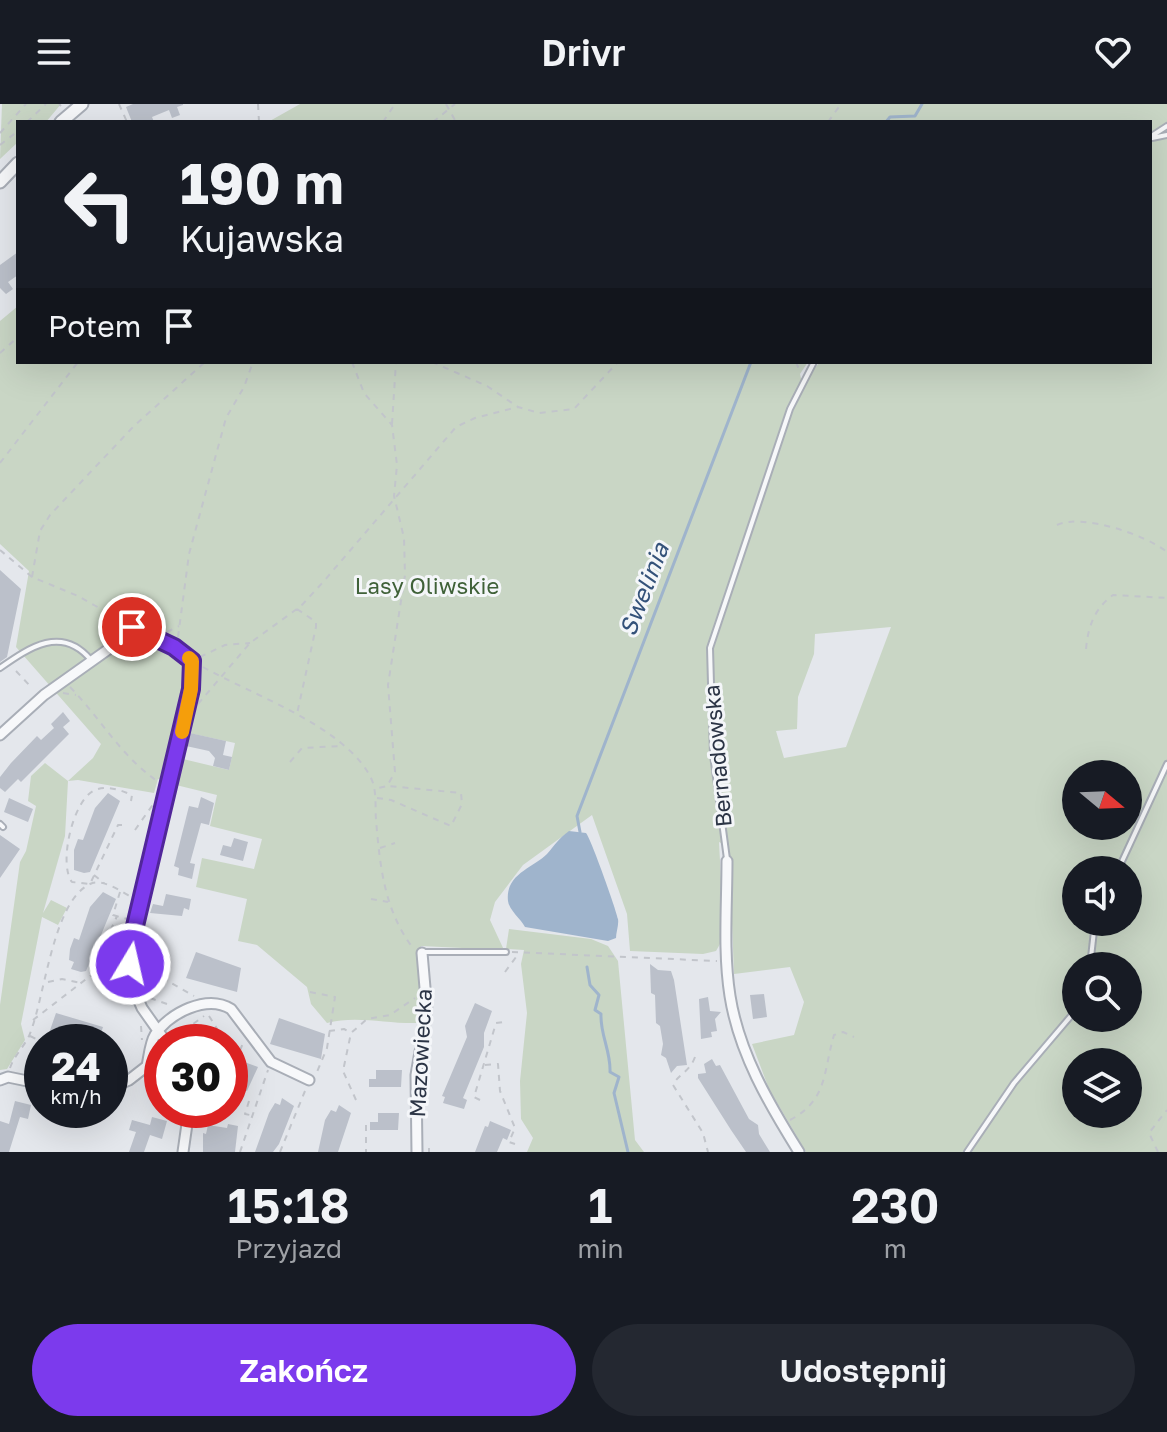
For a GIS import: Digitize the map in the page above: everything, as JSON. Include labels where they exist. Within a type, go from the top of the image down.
[{"type":"street","points":[[63,120],[82,104]]},
{"type":"street","points":[[0,182],[16,165]]},
{"type":"street","points":[[0,735],[63,681],[120,641],[132,627],[174,647],[192,661],[185,720],[130,947],[131,976],[142,1008],[154,1024]]},
{"type":"street","name":"Bernadowska","points":[[727,861],[726,961],[737,1028],[764,1096],[799,1152]]},
{"type":"street","name":"Mazowiecka","points":[[417,1152],[416,1075],[426,1021],[422,953]]},
{"type":"street","points":[[169,1024],[188,1010],[207,1009],[221,1003],[231,1009],[271,1062],[310,1081]]},
{"type":"street","points":[[128,1080],[144,1068]]},
{"type":"street","points":[[4,1079],[24,1082]]},
{"type":"street","points":[[183,1152],[186,1128]]},
{"type":"lane","name":"Bernadowska","points":[[727,861],[713,755],[710,648],[760,494],[803,378],[813,364]]},
{"type":"lane","points":[[0,668],[22,653],[56,640],[76,645],[91,660]]},
{"type":"lane","points":[[1124,856],[1167,764]]},
{"type":"lane","points":[[422,953],[506,952]]},
{"type":"lane","points":[[967,1152],[1014,1083],[1062,1026]]},
{"type":"path","points":[[0,133],[26,104]]},
{"type":"path","points":[[29,120],[46,104]]},
{"type":"path","points":[[446,104],[455,120]]},
{"type":"path","points":[[436,120],[455,104]]},
{"type":"path","points":[[0,145],[16,133]]},
{"type":"path","points":[[0,353],[16,339]]},
{"type":"path","points":[[0,463],[76,364]]},
{"type":"path","points":[[32,577],[40,531],[50,515],[133,427],[203,364]]},
{"type":"path","points":[[174,647],[189,554],[226,418],[244,387],[252,364]]},
{"type":"path","points":[[353,364],[364,393],[392,425]]},
{"type":"path","points":[[387,786],[395,772],[388,685],[405,575],[404,538],[394,496],[397,465],[392,425],[396,364]]},
{"type":"path","points":[[437,364],[487,386],[518,407],[539,413],[574,409],[616,364]]},
{"type":"path","points":[[797,364],[803,378]]},
{"type":"path","points":[[185,720],[250,643],[297,609],[324,581],[456,427],[475,418],[518,407]]},
{"type":"path","points":[[1057,525],[1068,521],[1088,522],[1139,537],[1167,552]]},
{"type":"path","points":[[0,550],[32,577],[78,596],[132,627]]},
{"type":"path","points":[[1086,649],[1087,633],[1097,610],[1113,595],[1167,598]]},
{"type":"path","points":[[297,609],[316,622],[297,715]]},
{"type":"path","points":[[192,661],[225,645],[250,643]]},
{"type":"path","points":[[192,661],[297,715],[343,746],[372,779],[382,884],[411,947],[422,953]]},
{"type":"path","points":[[16,671],[32,688]]},
{"type":"path","points":[[63,681],[98,715],[118,748],[139,769],[168,788],[135,830]]},
{"type":"path","points":[[290,762],[302,748],[343,746]]},
{"type":"path","points":[[374,789],[387,786],[461,793],[462,804],[451,826],[391,800],[375,798]]},
{"type":"path","points":[[106,885],[72,882],[66,873],[67,853],[77,810],[96,790],[114,788],[132,795],[131,801]]},
{"type":"path","points":[[32,1024],[46,982],[56,933],[73,900],[90,884],[110,836],[118,825],[122,825]]},
{"type":"path","points":[[378,849],[395,843]]},
{"type":"path","points":[[93,875],[143,903]]},
{"type":"path","points":[[120,891],[113,915],[137,922]]},
{"type":"path","points":[[371,899],[389,902]]},
{"type":"path","points":[[33,1020],[90,976],[119,917]]},
{"type":"path","points":[[118,925],[119,917]]},
{"type":"path","points":[[505,972],[520,952],[726,961]]},
{"type":"path","points":[[137,964],[163,976],[207,1009],[215,1024]]},
{"type":"path","points":[[90,976],[97,975]]},
{"type":"path","points":[[46,982],[62,979],[82,983]]},
{"type":"path","points":[[356,1100],[343,1071],[351,1033],[367,1019],[390,1015],[425,990]]},
{"type":"path","points":[[280,1152],[329,1031],[335,997],[333,993],[310,992]]},
{"type":"path","points":[[145,996],[188,1010]]},
{"type":"path","points":[[191,1024],[207,1009]]},
{"type":"path","points":[[480,1100],[474,1097],[496,1023],[503,1022]]},
{"type":"path","points":[[329,1031],[344,1029],[351,1033]]},
{"type":"path","points":[[782,1124],[812,1105],[819,1094],[834,1035],[843,1032],[854,1037]]},
{"type":"path","points":[[4,1079],[24,1044]]},
{"type":"path","points":[[695,1057],[688,1073],[676,1079],[673,1085],[703,1133],[708,1152]]},
{"type":"path","points":[[240,1152],[271,1062]]},
{"type":"path","points":[[485,1065],[499,1063],[500,1091],[515,1128],[509,1142],[515,1144]]},
{"type":"path","points":[[249,1101],[245,1114],[251,1116]]},
{"type":"path","points":[[1158,1152],[1149,1133],[1167,1110]]},
{"type":"path","points":[[366,1125],[366,1152]]},
{"type":"green space","points":[[2,104],[61,104],[48,120],[16,120],[16,144],[0,159]]},
{"type":"green space","points":[[300,104],[1167,104],[1167,133],[1152,135],[1152,120],[272,120]]},
{"type":"green space","name":"Lasy Oliwskie","points":[[1167,135],[1167,1152],[806,1152],[769,1089],[752,1044],[794,1035],[804,1002],[790,967],[734,974],[729,847],[719,842],[724,937],[716,951],[703,954],[630,951],[627,914],[592,815],[523,865],[495,902],[490,920],[504,950],[421,946],[418,1023],[360,1020],[327,1023],[311,1004],[307,987],[257,945],[238,941],[247,899],[196,887],[202,858],[254,869],[262,839],[210,826],[217,795],[176,785],[183,759],[229,770],[235,743],[175,730],[162,780],[158,779],[154,793],[68,781],[93,758],[101,744],[16,647],[29,571],[0,544],[0,321],[16,308],[16,364],[807,364],[800,374],[802,383],[818,364],[1152,364],[1152,139]],"holes":[[[891,627],[846,747],[784,758],[776,731],[797,729],[798,697],[814,654],[815,634]]]},
{"type":"green space","points":[[45,763],[68,781],[65,836],[43,913],[51,900],[67,908],[58,925],[42,917],[21,1024],[24,1042],[7,1069],[0,1070],[0,1005],[20,862],[26,851],[36,806],[28,801],[31,776]]},
{"type":"green space","points":[[509,929],[591,939],[608,946],[618,961],[635,1140],[644,1152],[527,1152],[533,1138],[521,1119],[520,1081],[527,1013],[521,964],[524,950],[506,949]]},
{"type":"water","points":[[569,831],[586,833],[589,838],[618,919],[616,938],[608,941],[525,927],[509,904],[508,892],[515,878],[547,854]]},
{"type":"building","points":[[133,104],[183,104],[177,107],[180,115],[172,118],[169,110],[152,117],[153,120],[131,120],[126,107]]},
{"type":"building","points":[[16,253],[16,276],[8,282],[13,289],[6,294],[0,288],[0,265]]},
{"type":"building","points":[[0,570],[21,589],[7,657],[0,662]]},
{"type":"building","points":[[63,712],[70,721],[63,727],[69,734],[21,782],[18,779],[5,792],[0,788],[0,777],[37,736],[41,740],[54,728],[51,724]]},
{"type":"building","points":[[190,733],[226,741],[223,755],[232,757],[229,770],[213,766],[215,758],[209,751],[186,746]]},
{"type":"building","points":[[108,793],[120,801],[90,872],[74,870],[74,850],[78,839],[83,840],[95,808]]},
{"type":"building","points":[[201,797],[214,803],[209,825],[201,823],[190,863],[195,864],[192,879],[178,875],[179,868],[174,866],[189,806],[198,808]]},
{"type":"building","points":[[9,798],[33,809],[28,822],[4,812]]},
{"type":"building","points":[[0,835],[20,849],[0,878]]},
{"type":"building","points":[[234,838],[248,842],[243,861],[220,855],[223,845],[231,847]]},
{"type":"building","points":[[103,892],[116,899],[86,971],[71,969],[74,962],[69,960],[70,949],[74,938],[79,940],[90,907]]},
{"type":"building","points":[[166,894],[191,899],[189,910],[184,908],[182,916],[150,913],[153,904],[163,906]]},
{"type":"building","points":[[196,952],[241,968],[237,992],[186,978]]},
{"type":"building","points":[[650,964],[658,970],[671,971],[674,980],[687,1065],[677,1066],[671,1073],[666,1058],[661,1055],[663,1044],[660,1026],[656,1023],[655,995],[651,993]]},
{"type":"building","points":[[764,994],[767,1017],[753,1019],[750,995]]},
{"type":"building","points":[[708,997],[710,1011],[721,1012],[715,1019],[717,1031],[711,1032],[712,1037],[701,1039],[699,999]]},
{"type":"building","points":[[475,1003],[492,1011],[484,1033],[484,1047],[463,1098],[467,1100],[464,1109],[443,1103],[445,1097],[442,1096],[467,1037],[465,1026]]},
{"type":"building","points":[[56,1013],[93,1024],[52,1024]]},
{"type":"building","points":[[279,1018],[325,1034],[321,1059],[270,1044]]},
{"type":"building","points":[[712,1059],[716,1066],[720,1065],[749,1119],[758,1125],[759,1134],[770,1152],[746,1152],[698,1078],[698,1074],[706,1073],[704,1064]]},
{"type":"building","points":[[248,1063],[258,1067],[248,1089]]},
{"type":"building","points":[[376,1070],[402,1070],[401,1087],[369,1087],[369,1079],[376,1079]]},
{"type":"building","points":[[282,1098],[294,1106],[279,1144],[273,1152],[255,1152],[269,1113],[275,1103],[280,1105]]},
{"type":"building","points":[[15,1101],[24,1103],[24,1118],[20,1117],[9,1152],[0,1152],[0,1121],[9,1124]]},
{"type":"building","points":[[339,1105],[351,1113],[338,1152],[318,1152],[325,1120],[331,1110],[336,1112]]},
{"type":"building","points":[[378,1113],[399,1113],[398,1130],[370,1130],[370,1122],[378,1122]]},
{"type":"building","points":[[132,1120],[144,1123],[144,1128],[165,1128],[162,1139],[150,1135],[144,1152],[129,1152],[136,1132],[129,1130]]},
{"type":"building","points":[[490,1121],[511,1130],[507,1140],[503,1138],[497,1152],[475,1152],[485,1126],[488,1127]]},
{"type":"building","points":[[207,1128],[238,1128],[235,1152],[203,1152],[203,1133],[206,1134]]},
{"type":"waterway","name":"Swelinia","points":[[888,120],[890,117],[915,116],[922,104]]},
{"type":"waterway","name":"Swelinia","points":[[580,832],[577,816],[750,364]]},
{"type":"waterway","name":"Swelinia","points":[[587,967],[590,985],[599,995],[595,1010],[601,1014],[610,1072],[619,1077],[614,1093],[628,1152]]},
{"type":"slow traffic","points":[[182,732],[191,689],[192,661],[189,658]]},
{"type":"route","points":[[130,964],[130,947],[191,689],[192,661],[174,647],[132,627]]}]
